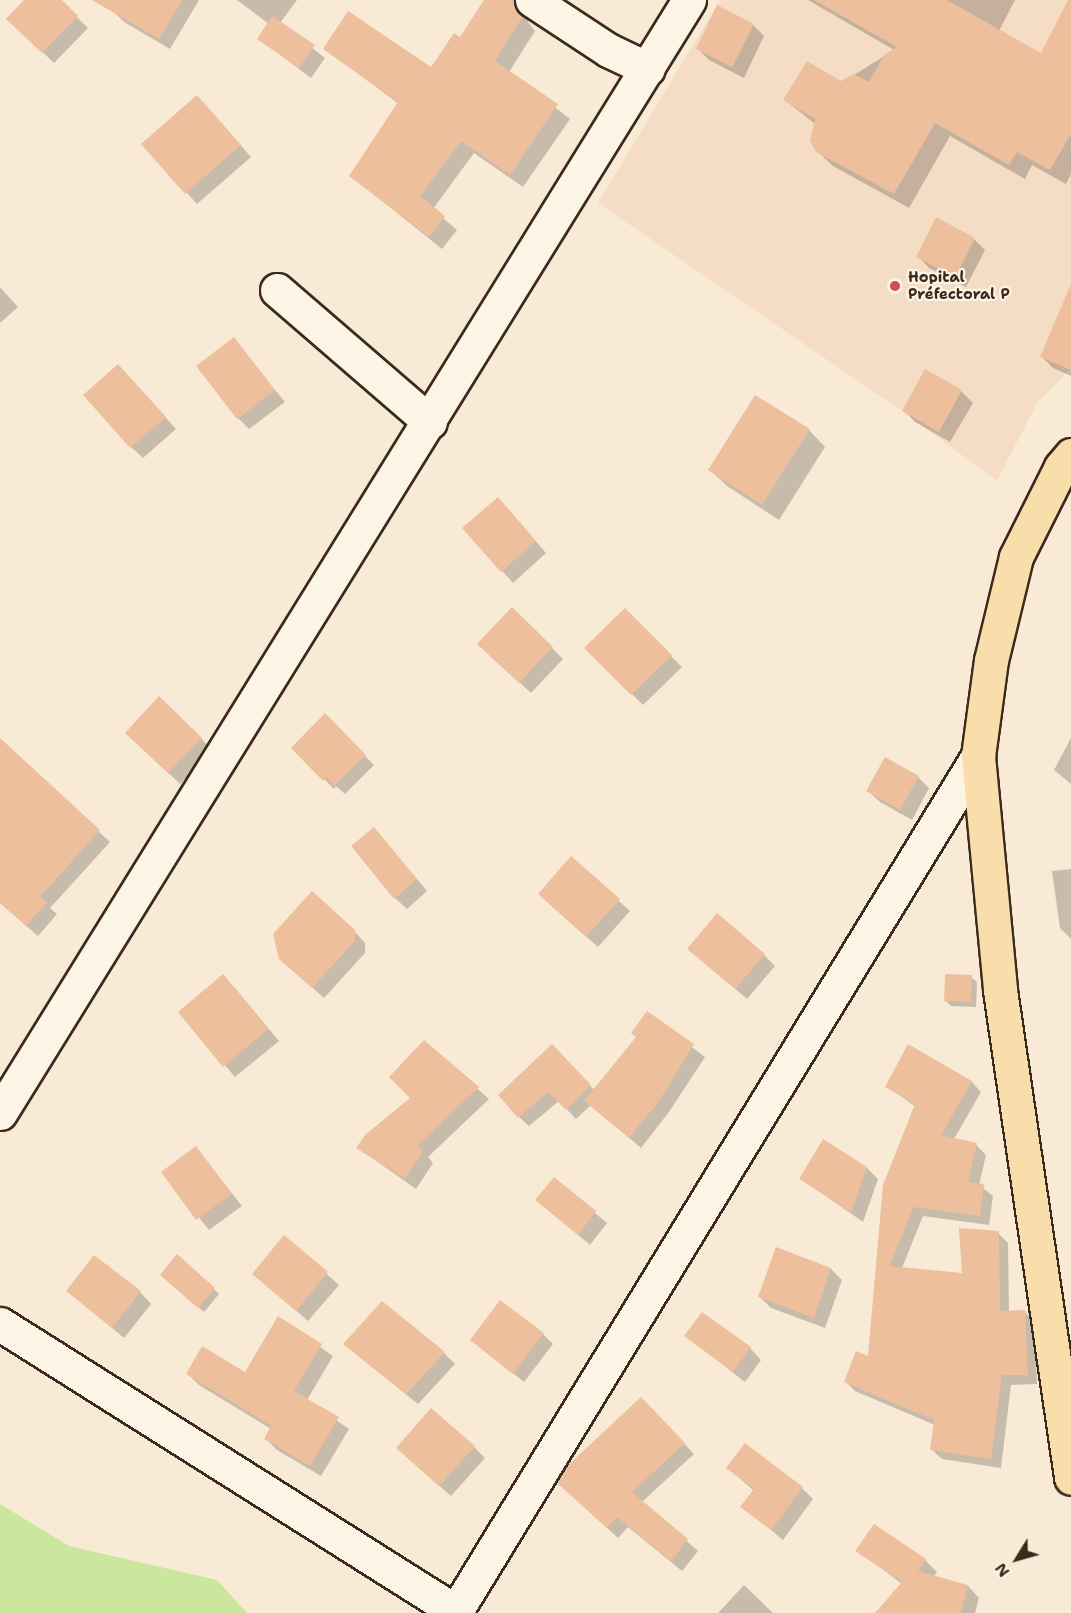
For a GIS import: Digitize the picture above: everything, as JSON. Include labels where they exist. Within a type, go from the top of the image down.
[{"type":"main road","points":[[1071,456],[1061,468],[1016,557],[991,660],[978,756],[1000,990],[1071,1478]]},
{"type":"street","points":[[532,0],[608,50],[648,69]]},
{"type":"street","points":[[0,1113],[430,422],[689,0]]},
{"type":"street","points":[[277,290],[430,422]]},
{"type":"street","points":[[0,1324],[457,1612],[978,756]]},
{"type":"shaded area","name":"Hopital Préfectoral P","points":[[720,0],[1071,0],[1071,368],[1037,403],[997,481],[902,411],[598,203]]},
{"type":"green space","points":[[0,1504],[69,1546],[217,1580],[247,1613],[0,1613]]},
{"type":"building","points":[[24,0],[62,0],[78,16],[42,53],[6,19]]},
{"type":"building","points":[[92,0],[182,0],[159,39]]},
{"type":"building","points":[[484,0],[511,0],[523,16],[495,61],[558,104],[510,175],[461,141],[420,196],[445,216],[429,237],[349,176],[398,102],[323,49],[348,11],[431,67],[454,33],[460,37]]},
{"type":"building","points":[[814,0],[947,0],[1041,53],[1068,0],[1071,0],[1071,134],[1050,170],[1017,152],[1009,165],[935,123],[894,194],[816,152],[810,140],[815,119],[783,100],[807,61],[841,81],[853,74],[869,82],[884,55],[897,47]]},
{"type":"building","points":[[717,5],[754,24],[732,67],[696,49]]},
{"type":"building","points":[[272,16],[315,45],[299,68],[257,39]]},
{"type":"building","points":[[197,95],[241,145],[185,194],[141,144]]},
{"type":"building","points":[[936,217],[975,238],[955,277],[916,257]]},
{"type":"building","points":[[1071,284],[1071,370],[1040,357]]},
{"type":"building","points":[[234,337],[275,390],[237,419],[196,366]]},
{"type":"building","points":[[118,364],[166,417],[130,448],[83,395]]},
{"type":"building","points":[[925,369],[962,390],[939,432],[902,411]]},
{"type":"building","points":[[755,395],[810,429],[762,505],[708,470]]},
{"type":"building","points":[[498,497],[536,541],[501,572],[462,528]]},
{"type":"building","points":[[512,607],[553,647],[519,683],[477,644]]},
{"type":"building","points":[[625,608],[672,655],[631,695],[584,648]]},
{"type":"building","points":[[159,696],[202,738],[168,773],[125,733]]},
{"type":"building","points":[[325,713],[366,755],[334,786],[327,777],[323,781],[291,748]]},
{"type":"building","points":[[0,738],[100,830],[40,897],[47,902],[26,926],[0,903]]},
{"type":"building","points":[[885,757],[919,776],[900,810],[866,791]]},
{"type":"building","points":[[374,827],[417,879],[394,899],[351,846]]},
{"type":"building","points":[[571,856],[620,899],[586,937],[538,894]]},
{"type":"building","points":[[312,891],[355,930],[355,941],[312,988],[279,959],[273,934]]},
{"type":"building","points":[[717,913],[765,954],[735,989],[687,949]]},
{"type":"building","points":[[223,974],[268,1029],[223,1067],[178,1012]]},
{"type":"building","points":[[945,974],[972,975],[971,1002],[944,1001]]},
{"type":"building","points":[[647,1011],[694,1044],[659,1101],[629,1138],[584,1101],[636,1037],[631,1033]]},
{"type":"building","points":[[424,1040],[479,1087],[418,1145],[423,1151],[405,1179],[356,1148],[365,1135],[410,1098],[389,1077]]},
{"type":"building","points":[[552,1044],[591,1085],[566,1110],[548,1092],[518,1118],[498,1095]]},
{"type":"building","points":[[908,1044],[972,1081],[941,1135],[977,1143],[968,1182],[984,1184],[980,1216],[913,1207],[890,1266],[962,1273],[959,1228],[999,1231],[1000,1311],[1025,1310],[1028,1375],[1002,1375],[991,1459],[930,1450],[934,1420],[844,1382],[856,1351],[868,1356],[883,1185],[915,1104],[885,1087]]},
{"type":"building","points":[[823,1139],[867,1167],[851,1212],[799,1179]]},
{"type":"building","points":[[196,1146],[232,1194],[196,1220],[161,1172]]},
{"type":"building","points":[[554,1177],[596,1211],[578,1235],[535,1200]]},
{"type":"building","points":[[284,1235],[328,1272],[296,1311],[252,1274]]},
{"type":"building","points":[[776,1247],[831,1268],[814,1318],[758,1297]]},
{"type":"building","points":[[177,1254],[215,1288],[198,1308],[160,1275]]},
{"type":"building","points":[[94,1255],[141,1291],[112,1328],[66,1291]]},
{"type":"building","points":[[500,1300],[544,1333],[513,1374],[470,1340]]},
{"type":"building","points":[[382,1301],[445,1352],[406,1394],[343,1344]]},
{"type":"building","points":[[702,1312],[751,1347],[733,1372],[684,1336]]},
{"type":"building","points":[[278,1316],[322,1344],[294,1391],[339,1417],[310,1466],[264,1439],[271,1426],[186,1374],[202,1346],[245,1372]]},
{"type":"building","points":[[641,1397],[685,1443],[632,1492],[688,1539],[671,1561],[617,1517],[607,1528],[556,1482],[566,1467]]},
{"type":"building","points":[[431,1408],[475,1446],[439,1486],[396,1448]]},
{"type":"building","points":[[745,1443],[803,1487],[771,1530],[740,1507],[754,1489],[726,1468]]},
{"type":"building","points":[[874,1524],[926,1559],[918,1571],[968,1585],[961,1613],[875,1613],[902,1582],[855,1551]]},
{"type":"place","name":"Hopital Préfectoral P","points":[[895,286]]}]
